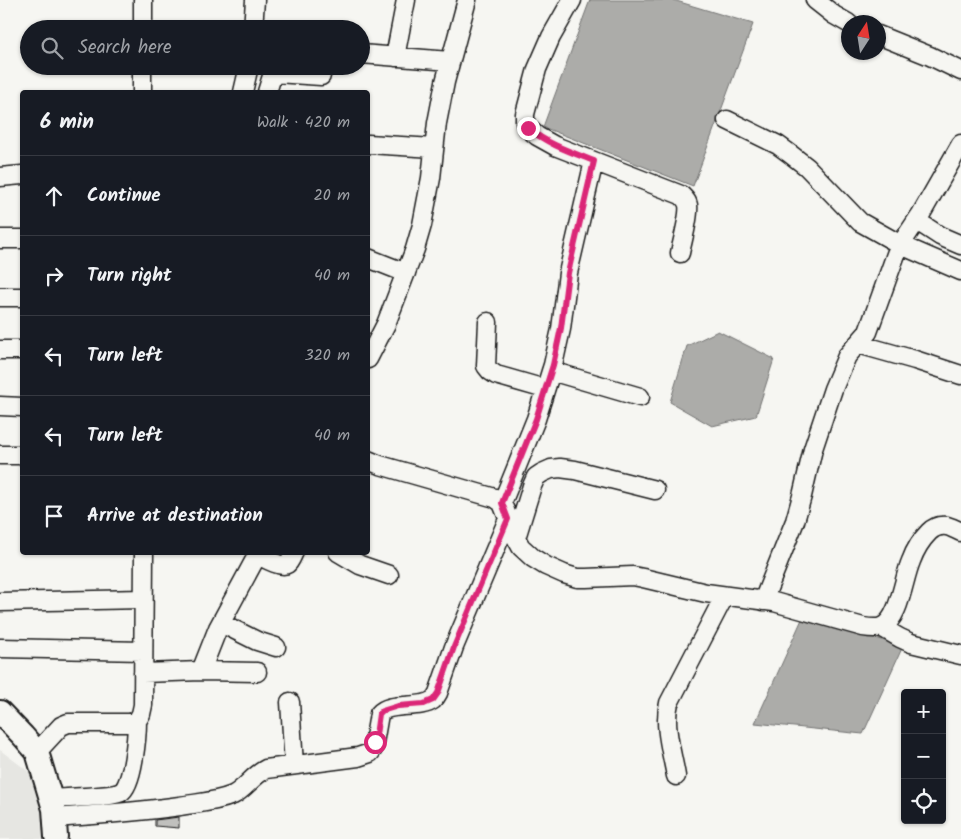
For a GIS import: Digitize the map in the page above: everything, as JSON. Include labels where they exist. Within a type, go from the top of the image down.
[{"type":"main road","points":[[0,712],[30,744],[54,818]]},
{"type":"main road","points":[[0,732],[30,744]]},
{"type":"street","points":[[143,0],[143,20]]},
{"type":"street","points":[[254,20],[256,0]]},
{"type":"street","points":[[395,57],[406,0]]},
{"type":"street","points":[[370,355],[386,324],[415,249],[422,225],[445,82],[467,0]]},
{"type":"street","points":[[572,0],[551,37],[536,69],[525,114],[525,122],[528,128],[537,136],[556,146],[681,195],[688,205],[680,253]]},
{"type":"street","points":[[815,0],[841,19]]},
{"type":"street","points":[[886,38],[961,71]]},
{"type":"street","points":[[370,55],[450,61]]},
{"type":"street","points":[[142,75],[142,90]]},
{"type":"street","points":[[243,90],[246,75]]},
{"type":"street","points":[[268,90],[273,75]]},
{"type":"street","points":[[306,75],[321,76]]},
{"type":"street","points":[[727,120],[778,145],[789,153],[807,167],[860,222],[901,245],[961,272]]},
{"type":"street","points":[[370,144],[434,148]]},
{"type":"street","points":[[763,601],[795,521],[813,449],[843,364],[847,356],[868,332],[896,254],[961,144]]},
{"type":"street","points":[[54,818],[143,811],[210,801],[239,791],[266,769],[365,755],[370,753],[373,748],[379,714],[382,711],[398,706],[424,704],[433,700],[438,693],[505,511],[551,372],[561,328],[568,273],[594,161]]},
{"type":"street","points":[[0,177],[20,175]]},
{"type":"street","points":[[917,220],[940,236],[961,245]]},
{"type":"street","points":[[0,239],[20,239]]},
{"type":"street","points":[[370,259],[406,273]]},
{"type":"street","points":[[0,297],[20,297]]},
{"type":"street","points":[[488,322],[486,366],[490,371],[496,375],[545,388]]},
{"type":"street","points":[[858,344],[961,374]]},
{"type":"street","points":[[0,350],[20,350]]},
{"type":"street","points":[[551,372],[640,397]]},
{"type":"street","points":[[0,406],[20,407]]},
{"type":"street","points":[[0,455],[20,455]]},
{"type":"street","points":[[370,461],[487,495],[505,511],[521,546],[533,558],[564,574],[577,578],[632,576],[724,596],[789,606],[873,629],[881,627],[896,612],[910,562],[920,543],[933,528],[946,526],[961,532]]},
{"type":"street","points":[[516,538],[536,477],[551,469],[575,470],[655,490]]},
{"type":"street","points":[[54,818],[107,795],[118,794],[122,792],[128,782],[137,735],[137,721],[141,714],[142,705],[144,555]]},
{"type":"street","points":[[201,670],[221,623],[258,555]]},
{"type":"street","points":[[261,555],[282,565],[289,563],[293,555]]},
{"type":"street","points":[[343,555],[360,565],[389,575]]},
{"type":"street","points":[[676,776],[667,722],[667,710],[724,596]]},
{"type":"street","points":[[0,602],[144,599]]},
{"type":"street","points":[[221,623],[257,641],[276,647]]},
{"type":"street","points":[[881,627],[912,643],[961,655]]},
{"type":"street","points":[[0,648],[143,651]]},
{"type":"street","points":[[143,673],[201,670],[257,672]]},
{"type":"street","points":[[290,702],[294,765]]},
{"type":"street","points":[[30,744],[68,722],[128,723],[137,721]]},
{"type":"shaded area","points":[[590,0],[673,0],[753,24],[693,186],[543,127]]},
{"type":"shaded area","points":[[718,331],[774,359],[756,416],[712,426],[670,402],[687,346]]},
{"type":"shaded area","points":[[803,617],[903,646],[863,734],[755,723]]},
{"type":"shaded area","points":[[0,750],[44,783],[51,839],[0,839]]},
{"type":"building","points":[[179,817],[179,828],[155,826],[155,820]]},
{"type":"route","points":[[375,742],[379,714],[382,711],[398,706],[424,704],[433,700],[438,693],[454,647],[508,519],[502,503],[536,419],[553,365],[561,328],[568,273],[594,161],[556,146],[537,136],[528,128]]}]
